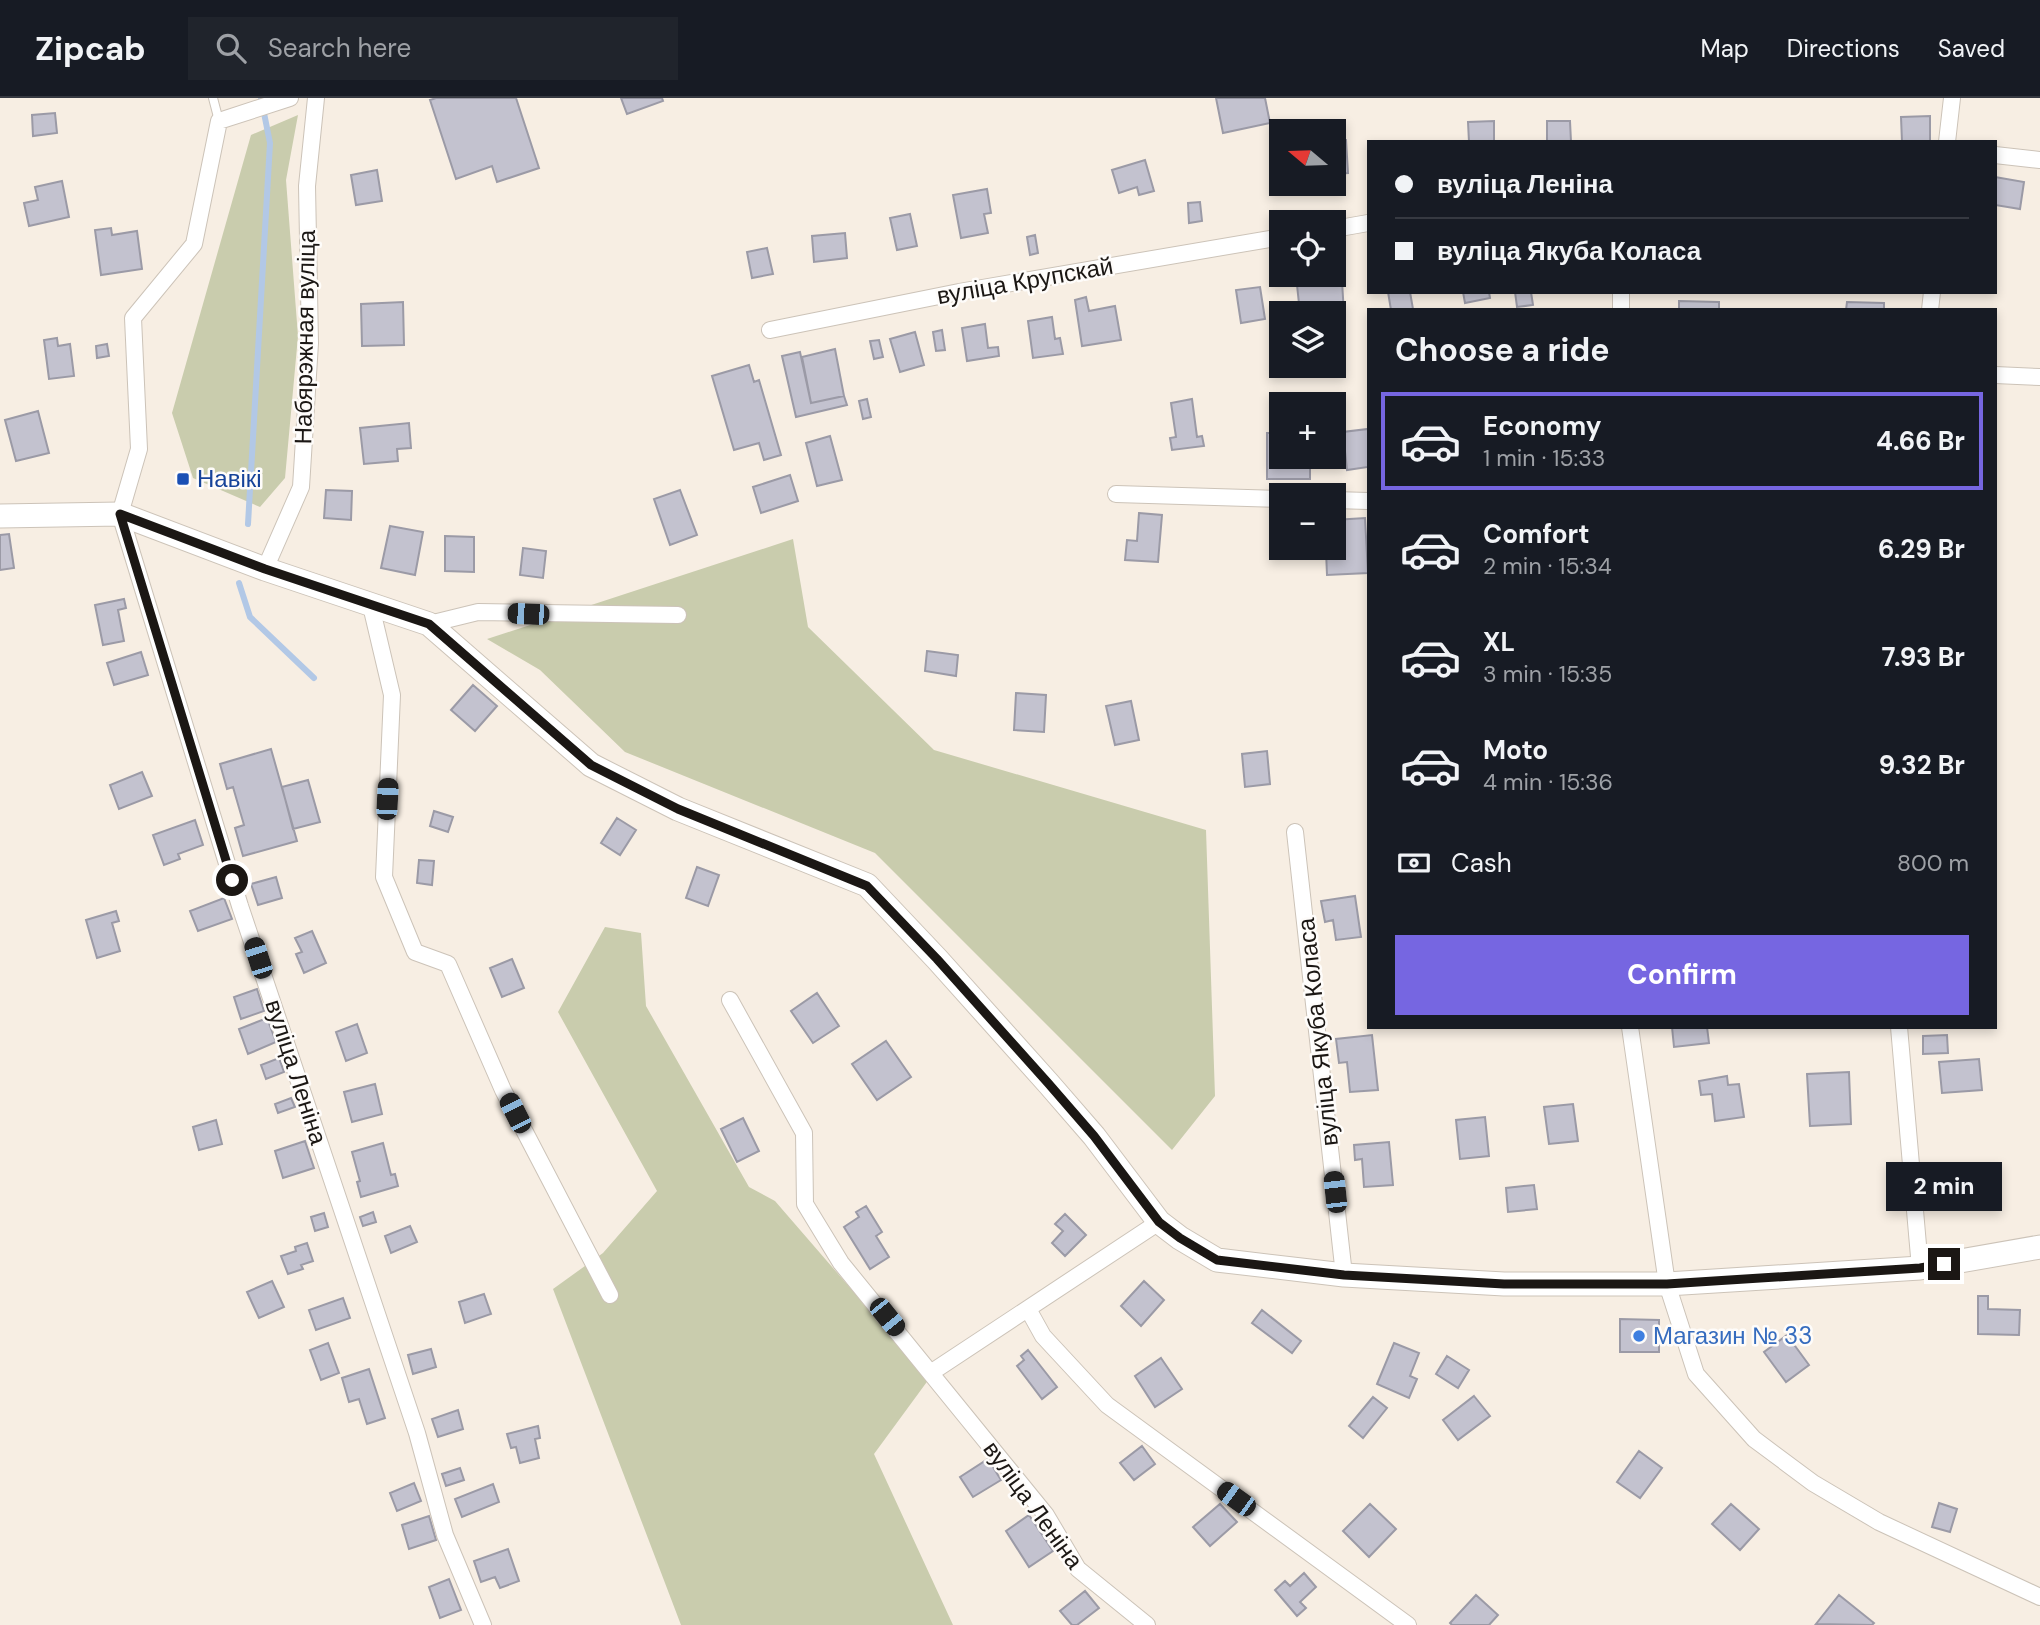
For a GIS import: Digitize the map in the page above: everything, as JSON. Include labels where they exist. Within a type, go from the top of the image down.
[{"type":"street","points":[[120,514],[139,449],[133,318],[194,244],[219,121],[290,98]]},
{"type":"street","name":"Набярэжная вуліца","points":[[265,569],[301,487],[310,343],[307,186],[316,98]]},
{"type":"street","points":[[1947,140],[1952,98]]},
{"type":"street","points":[[1997,155],[2040,160]]},
{"type":"street","points":[[1346,227],[1367,223]]},
{"type":"street","name":"вуліца Крупскай","points":[[770,330],[959,292],[1269,239]]},
{"type":"street","points":[[1997,375],[2040,377]]},
{"type":"street","points":[[1116,494],[1269,499]]},
{"type":"street","points":[[1346,500],[1367,501]]},
{"type":"street","points":[[0,516],[120,514],[265,569],[429,624],[591,765],[678,809],[867,886],[937,959],[1056,1092],[1094,1136],[1159,1222],[1217,1260],[1344,1275],[1504,1284],[1667,1284],[1920,1268],[2040,1247]]},
{"type":"street","name":"вуліца Леніна","points":[[120,514],[240,906],[417,1433],[444,1535],[483,1625]]},
{"type":"street","points":[[371,606],[392,695],[384,877],[415,952],[448,964],[503,1090],[610,1295]]},
{"type":"street","points":[[429,624],[478,612],[678,615]]},
{"type":"street","name":"вуліца Якуба Коласа","points":[[1295,832],[1344,1275]]},
{"type":"street","name":"вуліца Леніна","points":[[730,1000],[803,1133],[805,1204],[841,1263],[1046,1515],[1078,1569],[1147,1625]]},
{"type":"street","points":[[1630,1029],[1667,1284],[1696,1374],[1754,1439],[1813,1483],[1879,1522],[2040,1598]]},
{"type":"street","points":[[1899,1029],[1920,1268]]},
{"type":"street","points":[[932,1372],[1159,1222]]},
{"type":"street","points":[[1028,1310],[1043,1336],[1107,1405],[1408,1625]]},
{"type":"lane","points":[[213,98],[219,121]]},
{"type":"green space","points":[[298,115],[286,180],[298,336],[285,478],[260,507],[193,478],[172,413],[251,135]]},
{"type":"green space","points":[[793,539],[808,627],[934,750],[1206,830],[1215,1096],[1172,1150],[875,853],[625,752],[540,670],[487,639]]},
{"type":"green space","points":[[605,927],[641,933],[646,1006],[749,1187],[775,1201],[929,1379],[874,1454],[953,1625],[681,1625],[553,1289],[603,1253],[657,1191],[558,1012]]},
{"type":"building","points":[[516,98],[539,168],[497,182],[492,166],[456,179],[430,100]]},
{"type":"building","points":[[621,98],[662,98],[663,101],[627,114]]},
{"type":"building","points":[[1216,98],[1265,98],[1269,123],[1223,133]]},
{"type":"building","points":[[55,113],[57,133],[33,136],[32,115]]},
{"type":"building","points":[[1930,116],[1930,140],[1902,140],[1901,117]]},
{"type":"building","points":[[1494,121],[1494,140],[1469,140],[1468,122]]},
{"type":"building","points":[[1547,121],[1570,121],[1571,140],[1547,140]]},
{"type":"building","points":[[1346,140],[1348,173],[1346,173]]},
{"type":"building","points":[[1145,160],[1154,191],[1139,195],[1137,187],[1119,193],[1112,170]]},
{"type":"building","points":[[377,170],[382,201],[356,205],[351,175]]},
{"type":"building","points":[[1997,177],[2024,182],[2020,209],[1997,205]]},
{"type":"building","points":[[62,181],[69,217],[29,226],[24,203],[38,200],[35,187]]},
{"type":"building","points":[[987,189],[991,213],[984,214],[988,233],[961,238],[953,195]]},
{"type":"building","points":[[1200,202],[1202,221],[1189,223],[1188,203]]},
{"type":"building","points":[[910,214],[917,246],[897,250],[890,218]]},
{"type":"building","points":[[111,228],[112,235],[137,231],[142,269],[101,275],[95,230]]},
{"type":"building","points":[[845,233],[847,258],[814,262],[812,236]]},
{"type":"building","points":[[1035,235],[1038,253],[1030,255],[1027,237]]},
{"type":"building","points":[[767,248],[773,274],[752,278],[747,252]]},
{"type":"building","points":[[1260,287],[1265,319],[1241,323],[1236,290]]},
{"type":"building","points":[[1297,287],[1342,287],[1343,301],[1299,301]]},
{"type":"building","points":[[1388,294],[1410,294],[1413,308],[1391,308]]},
{"type":"building","points":[[1463,294],[1489,294],[1490,298],[1465,303]]},
{"type":"building","points":[[1515,294],[1531,294],[1533,305],[1517,307]]},
{"type":"building","points":[[1086,297],[1089,311],[1115,306],[1121,340],[1082,346],[1075,300]]},
{"type":"building","points":[[1679,301],[1719,302],[1719,308],[1679,308]]},
{"type":"building","points":[[403,302],[404,345],[362,346],[361,304]]},
{"type":"building","points":[[1847,302],[1884,303],[1884,308],[1846,308]]},
{"type":"building","points":[[1052,317],[1055,339],[1060,338],[1063,354],[1033,358],[1028,321]]},
{"type":"building","points":[[985,324],[988,348],[998,347],[999,356],[967,361],[962,328]]},
{"type":"building","points":[[942,330],[945,350],[936,351],[933,332]]},
{"type":"building","points":[[915,332],[924,365],[900,372],[890,339]]},
{"type":"building","points":[[57,338],[58,346],[70,344],[74,376],[49,379],[44,340]]},
{"type":"building","points":[[879,340],[883,357],[874,359],[870,341]]},
{"type":"building","points":[[107,344],[109,356],[97,358],[96,346]]},
{"type":"building","points":[[835,349],[844,396],[811,403],[802,357]]},
{"type":"building","points":[[800,352],[811,403],[844,396],[847,405],[796,417],[782,356]]},
{"type":"building","points":[[749,365],[754,382],[759,380],[781,455],[764,460],[759,443],[734,450],[712,376]]},
{"type":"building","points":[[867,399],[871,417],[863,419],[859,401]]},
{"type":"building","points":[[1192,399],[1197,437],[1202,436],[1204,446],[1172,450],[1170,438],[1176,437],[1171,403]]},
{"type":"building","points":[[38,411],[49,453],[16,461],[5,420]]},
{"type":"building","points":[[409,423],[411,448],[397,449],[398,461],[364,464],[360,428]]},
{"type":"building","points":[[1367,429],[1367,467],[1347,470],[1346,432]]},
{"type":"building","points":[[1269,433],[1269,469],[1310,469],[1310,479],[1267,479]]},
{"type":"building","points":[[830,436],[842,480],[817,486],[806,443]]},
{"type":"building","points":[[790,475],[798,501],[761,513],[753,487]]},
{"type":"building","points":[[326,490],[352,491],[351,520],[324,518]]},
{"type":"building","points":[[680,490],[697,535],[670,545],[654,499]]},
{"type":"building","points":[[1139,513],[1162,515],[1158,562],[1125,560],[1127,540],[1137,541]]},
{"type":"building","points":[[1365,518],[1367,573],[1327,575],[1326,560],[1346,560],[1346,519]]},
{"type":"building","points":[[390,526],[423,532],[415,575],[381,568]]},
{"type":"building","points":[[9,534],[14,568],[0,570],[0,535]]},
{"type":"building","points":[[445,536],[474,537],[474,572],[445,571]]},
{"type":"building","points":[[523,548],[546,551],[543,578],[520,575]]},
{"type":"building","points":[[124,599],[126,608],[118,610],[124,641],[103,645],[95,605]]},
{"type":"building","points":[[927,651],[958,655],[956,676],[925,671]]},
{"type":"building","points":[[141,652],[148,675],[114,685],[107,663]]},
{"type":"building","points":[[473,685],[497,706],[475,731],[451,710]]},
{"type":"building","points":[[1016,693],[1046,695],[1044,732],[1014,730]]},
{"type":"building","points":[[1131,701],[1139,740],[1115,745],[1106,706]]},
{"type":"building","points":[[271,749],[297,841],[243,856],[235,828],[244,825],[233,787],[227,789],[220,764]]},
{"type":"building","points":[[1267,751],[1270,784],[1245,787],[1242,754]]},
{"type":"building","points":[[142,772],[152,796],[119,809],[110,785]]},
{"type":"building","points":[[308,780],[320,822],[293,829],[282,787]]},
{"type":"building","points":[[434,811],[453,817],[448,832],[430,826]]},
{"type":"building","points":[[617,818],[636,830],[620,855],[601,843]]},
{"type":"building","points":[[195,820],[203,845],[178,854],[180,859],[164,865],[153,835]]},
{"type":"building","points":[[419,860],[434,861],[432,885],[417,883]]},
{"type":"building","points":[[697,867],[719,875],[708,906],[686,898]]},
{"type":"building","points":[[276,877],[282,898],[258,905],[251,884]]},
{"type":"building","points":[[1355,896],[1361,937],[1336,940],[1333,920],[1325,922],[1321,901]]},
{"type":"building","points":[[224,898],[232,919],[198,931],[190,911]]},
{"type":"building","points":[[116,911],[119,921],[112,923],[120,951],[97,958],[86,920]]},
{"type":"building","points":[[312,931],[326,963],[304,973],[296,954],[302,952],[295,938]]},
{"type":"building","points":[[512,959],[524,988],[502,997],[490,968]]},
{"type":"building","points":[[257,989],[264,1011],[241,1019],[234,997]]},
{"type":"building","points":[[817,993],[839,1026],[813,1043],[791,1011]]},
{"type":"building","points":[[267,1018],[276,1042],[248,1054],[239,1029]]},
{"type":"building","points":[[357,1024],[367,1053],[346,1061],[336,1032]]},
{"type":"building","points":[[1672,1029],[1707,1029],[1709,1043],[1674,1047]]},
{"type":"building","points":[[1372,1035],[1378,1090],[1350,1092],[1347,1062],[1339,1063],[1336,1039]]},
{"type":"building","points":[[1947,1035],[1948,1053],[1923,1054],[1923,1036]]},
{"type":"building","points":[[886,1041],[911,1077],[877,1100],[852,1064]]},
{"type":"building","points":[[279,1058],[284,1072],[266,1079],[261,1065]]},
{"type":"building","points":[[1979,1059],[1982,1090],[1942,1093],[1939,1062]]},
{"type":"building","points":[[1849,1072],[1851,1124],[1810,1126],[1807,1074]]},
{"type":"building","points":[[1727,1076],[1728,1085],[1739,1084],[1744,1117],[1715,1121],[1712,1094],[1701,1095],[1699,1081]]},
{"type":"building","points":[[375,1084],[382,1114],[352,1122],[344,1092]]},
{"type":"building","points":[[291,1098],[295,1107],[278,1113],[275,1104]]},
{"type":"building","points":[[1573,1104],[1578,1141],[1549,1144],[1544,1107]]},
{"type":"building","points":[[1485,1117],[1489,1156],[1460,1159],[1456,1120]]},
{"type":"building","points":[[743,1118],[759,1151],[737,1162],[721,1129]]},
{"type":"building","points":[[216,1120],[222,1144],[199,1150],[193,1127]]},
{"type":"building","points":[[305,1141],[314,1168],[283,1178],[275,1151]]},
{"type":"building","points":[[1389,1142],[1393,1185],[1364,1187],[1362,1159],[1355,1160],[1354,1145]]},
{"type":"building","points":[[383,1143],[391,1175],[395,1174],[398,1186],[361,1197],[357,1182],[360,1181],[352,1152]]},
{"type":"building","points":[[1534,1185],[1537,1209],[1508,1212],[1506,1188]]},
{"type":"building","points":[[866,1206],[882,1232],[876,1236],[889,1257],[870,1269],[844,1227],[859,1217],[856,1212]]},
{"type":"building","points":[[373,1212],[376,1222],[363,1226],[360,1217]]},
{"type":"building","points":[[324,1213],[328,1227],[315,1231],[311,1217]]},
{"type":"building","points":[[1065,1214],[1086,1235],[1065,1256],[1052,1243],[1063,1231],[1055,1224]]},
{"type":"building","points":[[410,1226],[417,1242],[391,1253],[385,1236]]},
{"type":"building","points":[[307,1243],[313,1261],[301,1265],[303,1269],[288,1274],[281,1256],[296,1251],[295,1247]]},
{"type":"building","points":[[272,1281],[284,1307],[259,1318],[247,1292]]},
{"type":"building","points":[[1144,1281],[1164,1300],[1141,1326],[1121,1306]]},
{"type":"building","points":[[484,1294],[491,1314],[465,1323],[459,1302]]},
{"type":"building","points":[[1978,1296],[1988,1296],[1988,1309],[2020,1310],[2019,1335],[1978,1334]]},
{"type":"building","points":[[343,1298],[350,1318],[316,1330],[309,1310]]},
{"type":"building","points":[[1262,1310],[1301,1341],[1292,1353],[1252,1323]]},
{"type":"building","name":"Магазин № 33","points":[[1620,1319],[1659,1320],[1659,1352],[1620,1352]]},
{"type":"building","points":[[1787,1335],[1809,1365],[1786,1382],[1764,1352]]},
{"type":"building","points":[[328,1343],[339,1373],[321,1380],[310,1350]]},
{"type":"building","points":[[1394,1343],[1419,1353],[1410,1376],[1417,1379],[1409,1398],[1377,1384]]},
{"type":"building","points":[[431,1349],[436,1367],[413,1374],[408,1355]]},
{"type":"building","points":[[1028,1350],[1057,1387],[1042,1399],[1017,1366],[1024,1360],[1021,1356]]},
{"type":"building","points":[[1447,1356],[1469,1370],[1458,1388],[1436,1374]]},
{"type":"building","points":[[1161,1358],[1182,1389],[1155,1407],[1135,1376]]},
{"type":"building","points":[[369,1369],[385,1418],[367,1424],[359,1399],[349,1402],[342,1378]]},
{"type":"building","points":[[1474,1396],[1490,1416],[1458,1440],[1443,1420]]},
{"type":"building","points":[[1373,1397],[1387,1408],[1363,1438],[1349,1426]]},
{"type":"building","points":[[458,1410],[463,1429],[438,1437],[432,1419]]},
{"type":"building","points":[[538,1426],[540,1438],[535,1439],[539,1458],[520,1463],[516,1447],[511,1448],[507,1434]]},
{"type":"building","points":[[1142,1446],[1155,1464],[1134,1480],[1120,1463]]},
{"type":"building","points":[[1639,1451],[1662,1468],[1640,1498],[1617,1482]]},
{"type":"building","points":[[988,1459],[1001,1480],[973,1497],[960,1477]]},
{"type":"building","points":[[460,1468],[464,1480],[446,1486],[442,1474]]},
{"type":"building","points":[[414,1483],[421,1501],[397,1511],[390,1493]]},
{"type":"building","points":[[493,1484],[499,1502],[462,1517],[455,1499]]},
{"type":"building","points":[[1939,1503],[1957,1509],[1950,1532],[1932,1527]]},
{"type":"building","points":[[1220,1504],[1237,1522],[1210,1546],[1193,1527]]},
{"type":"building","points":[[1370,1504],[1396,1529],[1369,1557],[1343,1531]]},
{"type":"building","points":[[1731,1504],[1759,1529],[1740,1550],[1712,1524]]},
{"type":"building","points":[[1029,1515],[1053,1551],[1029,1567],[1006,1531]]},
{"type":"building","points":[[429,1516],[436,1540],[409,1549],[402,1525]]},
{"type":"building","points":[[508,1549],[519,1581],[500,1588],[495,1577],[481,1582],[474,1561]]},
{"type":"building","points":[[1304,1573],[1316,1587],[1300,1602],[1306,1608],[1297,1616],[1275,1590],[1285,1581],[1290,1586]]},
{"type":"building","points":[[449,1579],[461,1610],[440,1618],[429,1587]]},
{"type":"building","points":[[1085,1591],[1099,1608],[1077,1625],[1072,1625],[1060,1611]]},
{"type":"building","points":[[1476,1595],[1498,1615],[1489,1625],[1452,1625],[1450,1623]]},
{"type":"building","points":[[1839,1595],[1874,1623],[1816,1624]]},
{"type":"waterway","points":[[248,524],[270,143],[261,98]]},
{"type":"waterway","points":[[239,583],[250,617],[314,678]]},
{"type":"place","name":"Навікі","points":[[183,479]]},
{"type":"place","name":"Магазин № 33","points":[[1639,1336]]},
{"type":"route","points":[[232,880],[120,514],[265,569],[429,624],[591,765],[678,809],[867,886],[937,959],[1048,1083],[1094,1136],[1159,1222],[1217,1260],[1344,1275],[1504,1284],[1667,1284],[1920,1268],[1944,1264]]}]
